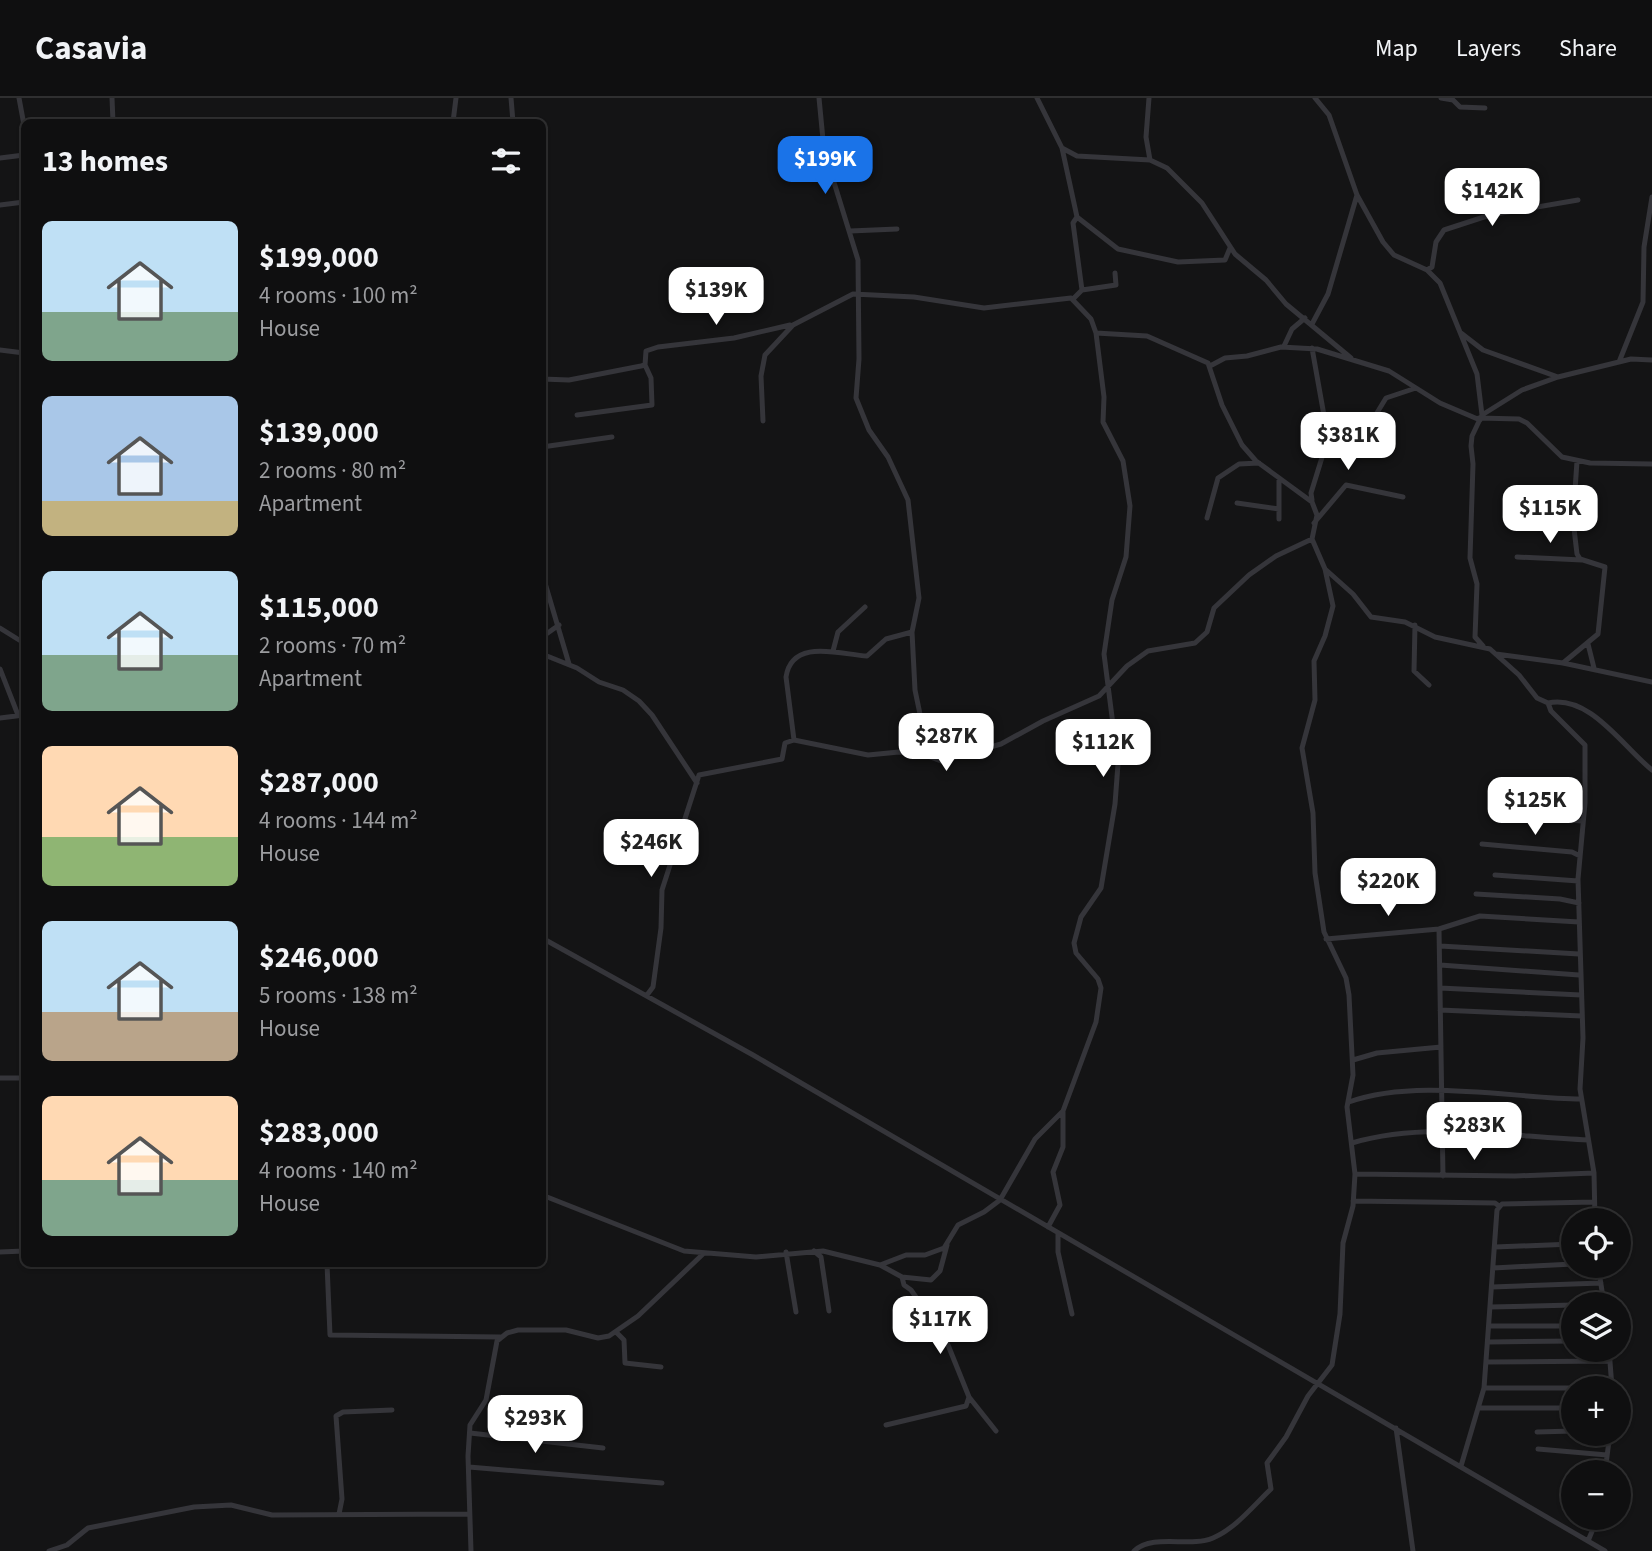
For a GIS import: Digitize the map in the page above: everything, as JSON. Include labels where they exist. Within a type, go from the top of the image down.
[{"type":"street","points":[[19,98],[23,119]]},
{"type":"street","points":[[111,98],[113,119]]},
{"type":"street","points":[[453,119],[456,98]]},
{"type":"street","points":[[510,98],[513,119]]},
{"type":"street","points":[[819,98],[824,150],[858,260],[856,398],[869,430],[888,457],[908,500],[919,598],[912,632],[915,690],[928,748],[925,755]]},
{"type":"street","points":[[1037,98],[1062,148],[1077,217],[1120,250],[1178,262],[1225,260],[1230,248]]},
{"type":"street","points":[[1149,98],[1146,137],[1150,160]]},
{"type":"street","points":[[1315,98],[1329,115],[1357,195],[1391,252],[1426,270],[1442,287],[1477,374],[1480,417],[1471,440],[1471,558],[1477,584],[1475,637],[1520,675],[1537,698],[1548,703],[1573,703],[1592,715],[1652,770]]},
{"type":"street","points":[[1441,98],[1453,100],[1460,107],[1485,108]]},
{"type":"street","points":[[1062,148],[1080,156],[1150,160],[1167,168],[1190,189],[1209,212],[1230,248],[1266,280],[1286,304],[1351,358]]},
{"type":"street","points":[[0,158],[21,155]]},
{"type":"street","points":[[1312,324],[1328,294],[1357,195]]},
{"type":"street","points":[[1619,362],[1643,302],[1644,247],[1652,197]]},
{"type":"street","points":[[1426,270],[1432,267],[1436,242],[1444,230],[1490,215],[1578,200]]},
{"type":"street","points":[[0,205],[21,202]]},
{"type":"street","points":[[1077,217],[1073,223],[1082,290]]},
{"type":"street","points":[[850,231],[897,229]]},
{"type":"street","points":[[1073,299],[1082,290],[1116,285],[1115,273]]},
{"type":"street","points":[[577,415],[652,405],[651,378],[645,365],[646,351],[658,347],[734,338],[793,325],[858,293],[984,307],[1056,298],[1073,299],[1091,319],[1096,333],[1104,397],[1103,422],[1123,461],[1130,495],[1126,552],[1112,600],[1104,654],[1104,673],[1109,689],[1118,764],[1115,804],[1101,888],[1081,917],[1074,943],[1076,953],[1098,979],[1101,988],[1096,1021],[1063,1111],[1063,1147],[1053,1172],[1060,1205],[1048,1227]]},
{"type":"street","points":[[1284,346],[1292,329],[1306,318]]},
{"type":"street","points":[[763,421],[761,376],[765,355],[793,325]]},
{"type":"street","points":[[1459,330],[1483,350],[1558,377]]},
{"type":"street","points":[[1096,333],[1147,336],[1171,349],[1197,357],[1210,366],[1231,427],[1259,463],[1312,502]]},
{"type":"street","points":[[1210,366],[1225,358],[1247,356],[1284,346],[1312,348],[1389,371],[1455,411],[1480,417],[1519,419],[1527,423],[1557,454],[1577,461],[1652,464]]},
{"type":"street","points":[[1134,1551],[1148,1543],[1208,1539],[1236,1524],[1271,1489],[1267,1463],[1334,1359],[1340,1314],[1343,1243],[1353,1201],[1349,1102],[1353,1060],[1347,980],[1326,939],[1317,891],[1313,813],[1302,748],[1315,700],[1314,661],[1334,610],[1325,569],[1312,539],[1317,513],[1311,492],[1328,438],[1312,348]]},
{"type":"street","points":[[0,350],[21,353]]},
{"type":"street","points":[[1480,417],[1522,390],[1558,377],[1619,362],[1652,360]]},
{"type":"street","points":[[546,380],[569,380],[645,365]]},
{"type":"street","points":[[1328,438],[1344,429],[1372,421],[1386,398],[1416,388]]},
{"type":"street","points":[[546,446],[612,437]]},
{"type":"street","points":[[1577,461],[1573,520],[1577,554],[1585,560]]},
{"type":"street","points":[[1207,518],[1218,478],[1239,464],[1259,463]]},
{"type":"street","points":[[1279,478],[1279,519]]},
{"type":"street","points":[[1314,523],[1346,485],[1403,497]]},
{"type":"street","points":[[1237,503],[1279,509]]},
{"type":"street","points":[[647,995],[653,987],[661,928],[662,890],[699,775],[782,760],[785,743],[794,740],[868,755],[895,751],[925,755],[942,761],[1001,744],[1043,721],[1096,698],[1109,689],[1127,666],[1147,651],[1195,643],[1207,632],[1213,608],[1249,575],[1276,556],[1312,539]]},
{"type":"street","points":[[1517,557],[1585,560],[1605,567],[1600,627],[1588,644],[1563,663]]},
{"type":"street","points":[[1325,569],[1353,594],[1371,617],[1415,625],[1429,635],[1485,647]]},
{"type":"street","points":[[546,585],[569,664]]},
{"type":"street","points":[[833,651],[838,632],[865,607]]},
{"type":"street","points":[[546,634],[559,625]]},
{"type":"street","points":[[1415,625],[1414,671],[1429,685]]},
{"type":"street","points":[[0,628],[21,641]]},
{"type":"street","points":[[794,740],[787,670],[808,652],[818,649],[867,656],[886,639],[912,632]]},
{"type":"street","points":[[1588,644],[1594,668]]},
{"type":"street","points":[[1496,654],[1594,668],[1652,682]]},
{"type":"street","points":[[546,655],[569,664],[599,682],[623,690],[645,706],[697,783]]},
{"type":"street","points":[[0,669],[21,715],[0,718]]},
{"type":"street","points":[[1548,703],[1551,711],[1585,745],[1578,881],[1578,954],[1582,1016],[1581,1099],[1594,1173],[1594,1208]]},
{"type":"street","points":[[1501,815],[1582,821]]},
{"type":"street","points":[[1482,845],[1572,852],[1580,856]]},
{"type":"street","points":[[1495,875],[1578,881]]},
{"type":"street","points":[[1476,894],[1560,899],[1579,903]]},
{"type":"street","points":[[1326,939],[1439,929],[1480,916],[1579,922]]},
{"type":"street","points":[[1439,929],[1443,1175]]},
{"type":"street","points":[[546,940],[647,995],[1605,1551]]},
{"type":"street","points":[[1440,946],[1578,954]]},
{"type":"street","points":[[1440,965],[1579,975]]},
{"type":"street","points":[[1440,988],[1581,995]]},
{"type":"street","points":[[1440,1010],[1582,1016]]},
{"type":"street","points":[[1353,1060],[1377,1053],[1441,1047]]},
{"type":"street","points":[[0,1078],[21,1078]]},
{"type":"street","points":[[1349,1102],[1383,1094],[1440,1090],[1581,1099]]},
{"type":"street","points":[[546,1197],[656,1241],[702,1254],[756,1257],[814,1251],[880,1265],[902,1277],[934,1279],[944,1262],[947,1244],[958,1225],[1000,1200],[1035,1139],[1063,1111]]},
{"type":"street","points":[[1352,1143],[1374,1137],[1441,1132],[1588,1140]]},
{"type":"street","points":[[1354,1174],[1594,1173]]},
{"type":"street","points":[[1353,1201],[1495,1203],[1499,1206],[1594,1202]]},
{"type":"street","points":[[1461,1466],[1484,1388],[1499,1206]]},
{"type":"street","points":[[1058,1234],[1055,1240],[1072,1314]]},
{"type":"street","points":[[880,1265],[906,1255],[931,1254],[947,1244]]},
{"type":"street","points":[[1495,1247],[1561,1244]]},
{"type":"street","points":[[0,1252],[21,1251]]},
{"type":"street","points":[[814,1251],[821,1257],[829,1311]]},
{"type":"street","points":[[786,1252],[796,1312]]},
{"type":"street","points":[[327,1267],[330,1335],[500,1337],[517,1330],[566,1330],[598,1338],[616,1332],[638,1316],[702,1254]]},
{"type":"street","points":[[1493,1268],[1561,1265]]},
{"type":"street","points":[[902,1277],[904,1285],[911,1290],[946,1340],[969,1397],[996,1431]]},
{"type":"street","points":[[1600,1278],[1602,1292]]},
{"type":"street","points":[[1492,1287],[1601,1283]]},
{"type":"street","points":[[1490,1307],[1561,1306]]},
{"type":"street","points":[[1489,1326],[1561,1326]]},
{"type":"street","points":[[616,1332],[624,1340],[625,1363],[661,1367]]},
{"type":"street","points":[[471,1551],[473,1530],[469,1514],[469,1467],[472,1418],[486,1400],[491,1361],[500,1337]]},
{"type":"street","points":[[1489,1342],[1561,1341]]},
{"type":"street","points":[[1487,1362],[1561,1361]]},
{"type":"street","points":[[1484,1388],[1561,1388]]},
{"type":"street","points":[[886,1425],[967,1406],[969,1397]]},
{"type":"street","points":[[1479,1408],[1561,1408]]},
{"type":"street","points":[[339,1514],[342,1500],[336,1416],[343,1412],[392,1410]]},
{"type":"street","points":[[1396,1428],[1413,1551]]},
{"type":"street","points":[[1537,1432],[1561,1431]]},
{"type":"street","points":[[470,1433],[603,1448]]},
{"type":"street","points":[[1606,1460],[1608,1446]]},
{"type":"street","points":[[1538,1449],[1607,1455]]},
{"type":"street","points":[[469,1467],[662,1483]]},
{"type":"street","points":[[49,1551],[67,1545],[88,1528],[186,1508],[231,1506],[272,1514],[469,1514]]},
{"type":"street","points":[[1588,1541],[1593,1530]]}]
